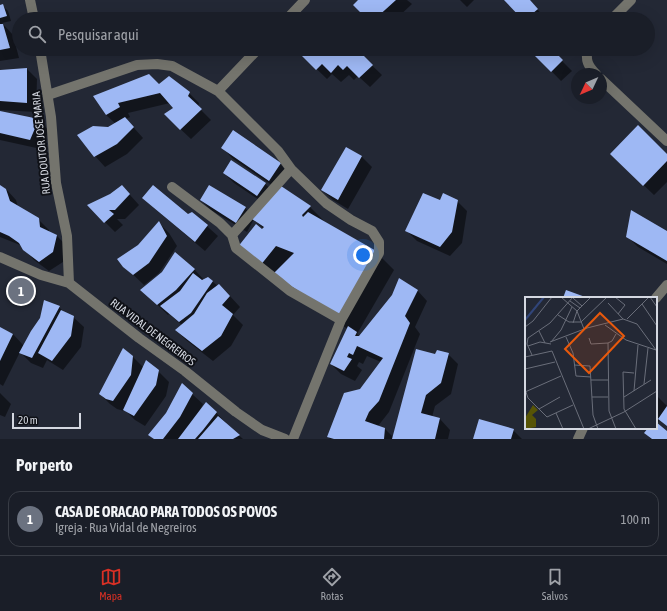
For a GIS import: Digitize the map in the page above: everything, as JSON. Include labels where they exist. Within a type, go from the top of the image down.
[{"type":"street","points":[[30,0],[33,12]]},
{"type":"street","points":[[294,12],[305,0]]},
{"type":"street","points":[[619,12],[631,0]]},
{"type":"street","name":"RUA DOUTOR JOSE MARIA","points":[[41,56],[48,95],[56,183],[67,236],[69,283]]},
{"type":"street","points":[[218,91],[251,56]]},
{"type":"street","points":[[586,56],[590,68]]},
{"type":"street","points":[[48,95],[137,65],[157,64],[172,66],[218,91],[273,147],[291,169],[326,203],[351,220],[372,231],[379,242],[379,253],[341,320],[293,439]]},
{"type":"street","points":[[607,85],[667,141]]},
{"type":"street","points":[[232,235],[291,169]]},
{"type":"street","points":[[172,187],[220,223],[232,235],[236,248],[290,291],[341,320]]},
{"type":"street","name":"RUA VIDAL DE NEGREIROS","points":[[0,257],[41,275],[69,283],[139,338],[185,370],[236,412],[262,430],[285,439]]},
{"type":"street","points":[[657,297],[667,285]]},
{"type":"street","points":[[578,439],[583,429]]},
{"type":"building","points":[[358,0],[396,0],[383,12],[360,12],[353,5]]},
{"type":"building","points":[[504,0],[530,0],[538,9],[534,12],[515,12]]},
{"type":"building","points":[[3,4],[7,16],[0,18],[0,5]]},
{"type":"building","points":[[0,24],[3,24],[10,48],[0,50]]},
{"type":"building","points":[[302,56],[364,56],[373,65],[359,78],[347,66],[343,70],[338,65],[331,73],[322,64],[316,70]]},
{"type":"building","points":[[535,56],[559,56],[563,60],[551,72]]},
{"type":"building","points":[[27,68],[27,103],[0,101],[0,70]]},
{"type":"building","points":[[149,74],[159,84],[169,76],[190,92],[188,96],[202,109],[180,130],[164,114],[173,108],[160,93],[118,103],[120,107],[106,115],[93,96]]},
{"type":"building","points":[[0,111],[39,119],[30,140],[0,133]]},
{"type":"building","points":[[125,117],[134,127],[117,144],[94,157],[77,135],[93,126],[108,127]]},
{"type":"building","points":[[638,125],[667,154],[667,161],[643,186],[610,154]]},
{"type":"building","points":[[233,130],[281,163],[269,181],[221,148]]},
{"type":"building","points":[[346,147],[362,156],[338,200],[321,190]]},
{"type":"building","points":[[231,160],[266,183],[257,196],[223,173]]},
{"type":"building","points":[[278,184],[311,206],[302,215],[303,217],[308,212],[378,252],[339,318],[273,274],[294,253],[276,246],[260,266],[237,248],[256,224],[262,229],[264,227],[252,219]]},
{"type":"building","points":[[0,185],[6,189],[10,201],[39,218],[40,227],[57,235],[53,252],[39,262],[23,250],[19,243],[0,232]]},
{"type":"building","points":[[122,185],[130,194],[115,210],[109,210],[114,214],[104,223],[87,205],[110,194]]},
{"type":"building","points":[[153,185],[188,214],[192,212],[208,225],[195,242],[142,198]]},
{"type":"building","points":[[209,185],[246,207],[236,223],[200,200]]},
{"type":"building","points":[[423,193],[440,200],[443,193],[458,200],[452,232],[440,247],[405,231]]},
{"type":"building","points":[[631,210],[667,231],[667,261],[626,237]]},
{"type":"building","points":[[159,221],[167,236],[149,263],[133,275],[123,267],[117,259],[138,245]]},
{"type":"building","points":[[175,252],[195,269],[176,290],[157,305],[140,290],[162,272]]},
{"type":"building","points":[[193,273],[202,280],[208,277],[213,281],[191,313],[179,322],[160,306],[180,291]]},
{"type":"building","points":[[399,278],[418,290],[405,316],[410,323],[379,401],[369,412],[365,421],[385,428],[384,439],[334,439],[327,437],[344,393],[360,389],[383,358],[357,346],[353,355],[349,353],[347,357],[352,359],[344,371],[330,364],[348,326],[357,332],[355,336],[359,336],[392,295]]},
{"type":"building","points":[[219,284],[230,296],[222,305],[233,314],[221,336],[202,351],[175,330],[194,314],[207,293]]},
{"type":"building","points":[[566,290],[585,297],[563,297]]},
{"type":"building","points":[[44,300],[60,306],[32,358],[19,353],[40,318]]},
{"type":"building","points":[[61,310],[74,316],[71,336],[52,361],[38,353]]},
{"type":"building","points":[[0,327],[13,334],[0,361]]},
{"type":"building","points":[[123,348],[133,356],[131,375],[113,401],[106,399],[99,394]]},
{"type":"building","points":[[416,349],[435,354],[437,350],[449,353],[441,383],[426,395],[421,413],[440,418],[435,439],[392,439]]},
{"type":"building","points":[[146,360],[159,370],[156,385],[134,416],[123,410]]},
{"type":"building","points":[[182,383],[193,393],[180,417],[163,439],[154,439],[148,435],[166,413]]},
{"type":"building","points":[[206,402],[217,412],[195,439],[178,439]]},
{"type":"building","points":[[667,406],[667,426],[658,419]]},
{"type":"building","points":[[218,416],[240,435],[233,439],[198,439]]},
{"type":"building","points":[[479,419],[514,429],[511,439],[473,439]]},
{"type":"building","points":[[657,423],[667,431],[667,439],[652,439],[644,433],[647,429],[657,429]]},
{"type":"place","name":"CASA DE ORACAO PARA TODOS OS POVOS","points":[[21,291]]}]
